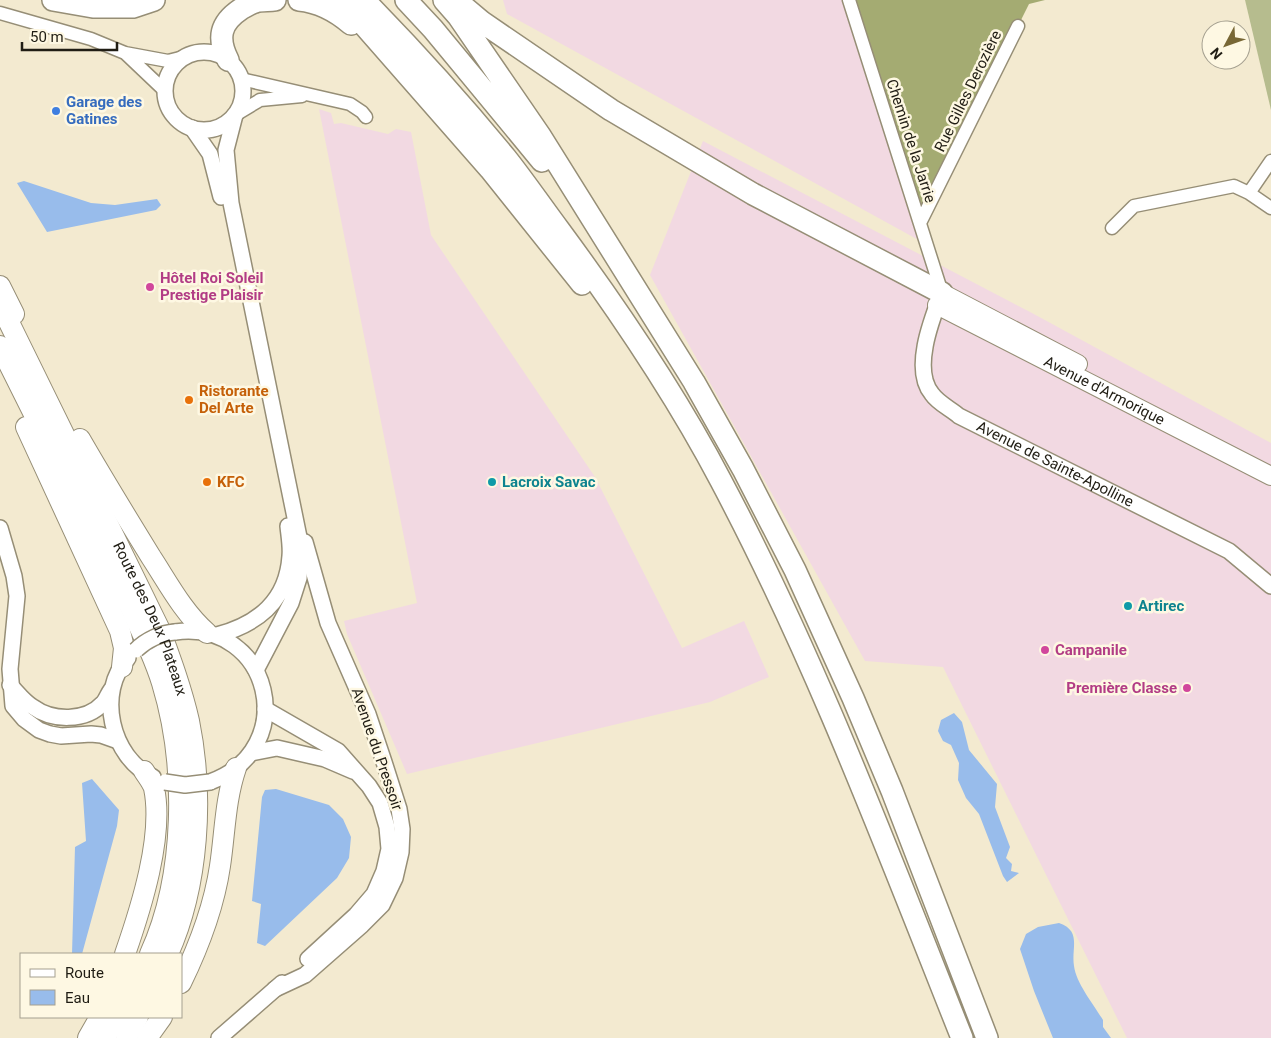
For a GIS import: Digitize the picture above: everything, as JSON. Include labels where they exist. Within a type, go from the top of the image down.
[{"type":"highway","points":[[53,0],[93,7],[133,7],[154,0]]},
{"type":"highway","points":[[228,60],[222,47],[222,31],[227,21],[234,14],[255,2],[275,0]]},
{"type":"highway","points":[[299,0],[327,6],[350,22],[446,117]]},
{"type":"highway","points":[[342,0],[490,169],[595,300],[633,355],[654,367]]},
{"type":"highway","points":[[364,0],[416,52],[507,160],[620,312],[720,480],[772,582],[868,798],[962,1038]]},
{"type":"highway","points":[[406,0],[433,29],[528,143],[625,271]]},
{"type":"highway","points":[[444,0],[458,16],[541,137],[698,390],[743,469],[795,570],[853,698],[892,791],[987,1038]]},
{"type":"highway","points":[[456,0],[482,22],[611,110],[753,194],[940,299]]},
{"type":"main road","points":[[0,286],[44,374],[105,482],[179,601],[196,623],[212,634]]},
{"type":"main road","name":"Avenue d'Armorique","points":[[940,299],[1271,464]]},
{"type":"main road","name":"Avenue d'Armorique","points":[[940,299],[1271,476]]},
{"type":"main road","name":"Route des Deux Plateaux","points":[[0,304],[160,630],[177,674],[189,722],[195,763],[197,815],[194,849],[185,903],[168,953]]},
{"type":"main road","name":"Route des Deux Plateaux","points":[[0,346],[126,598],[162,682],[174,732],[180,801],[176,852],[168,899],[155,944],[150,953]]},
{"type":"main road","points":[[0,370],[120,631],[124,648],[122,667]]},
{"type":"main road","points":[[182,981],[196,951],[210,910],[220,867],[227,801],[236,768]]},
{"type":"main road","points":[[126,953],[142,906],[156,822],[153,786],[144,771]]},
{"type":"main road","points":[[88,1038],[99,1018]]},
{"type":"main road","points":[[104,1038],[117,1018]]},
{"type":"main road","points":[[126,1038],[137,1018]]},
{"type":"main road","points":[[147,1038],[161,1018]]},
{"type":"street","name":"Chemin de la Jarrie","points":[[849,0],[920,223],[940,299]]},
{"type":"street","points":[[0,13],[91,40],[125,53],[168,61],[195,53],[218,54],[228,60],[242,79],[241,104],[235,115],[226,150],[231,203],[301,546],[299,578],[291,603],[256,670]]},
{"type":"street","name":"Rue Gilles Derozière","points":[[920,223],[1018,26]]},
{"type":"street","points":[[125,53],[165,91]]},
{"type":"street","points":[[184,57],[174,66],[168,78],[165,91],[167,103],[173,114],[181,122],[192,128],[204,130],[216,128],[227,123],[235,115],[260,100],[312,95]]},
{"type":"street","points":[[242,79],[350,104],[366,117]]},
{"type":"street","points":[[192,128],[210,154],[218,181],[266,425],[288,524],[291,555],[288,574],[280,593],[271,606],[237,630],[212,634]]},
{"type":"street","points":[[1249,193],[1271,161]]},
{"type":"street","points":[[1112,228],[1134,206],[1234,186],[1249,193],[1271,208]]},
{"type":"street","name":"Avenue de Sainte-Apolline","points":[[940,299],[926,341],[923,371],[926,384],[932,395],[959,416],[1229,551],[1271,586]]},
{"type":"street","name":"Avenue du Pressoir","points":[[275,989],[304,975],[362,925],[382,905],[395,878],[401,852],[402,829],[393,790],[368,714],[328,623],[290,494]]},
{"type":"street","points":[[0,528],[18,596],[10,669],[13,706],[24,719],[39,730],[61,736],[101,735],[118,741]]},
{"type":"street","points":[[10,685],[31,707],[45,715],[57,718],[80,716],[102,704],[122,667],[142,644],[165,633],[192,630],[212,634],[240,649],[256,670],[265,695],[266,709],[261,734],[251,753],[236,768],[223,777],[210,782],[185,785],[165,782],[132,762],[118,741],[110,714],[112,688]]},
{"type":"street","name":"Avenue du Pressoir","points":[[219,1038],[356,915],[374,894],[381,881],[389,849],[388,827],[380,803],[369,786],[338,751],[266,709]]},
{"type":"street","points":[[251,753],[277,748],[326,759],[355,772]]},
{"type":"shaded area","points":[[503,0],[849,0],[924,243],[507,14]]},
{"type":"shaded area","points":[[319,109],[331,113],[334,124],[341,123],[388,134],[396,129],[411,132],[431,235],[595,477],[682,648],[744,621],[769,677],[710,702],[407,774],[347,634],[344,621],[417,603]]},
{"type":"shaded area","points":[[703,141],[1032,313],[1271,443],[1271,1038],[1127,1038],[943,667],[865,661],[650,275]]},
{"type":"green space","points":[[849,0],[1045,0],[1029,4],[920,223]]},
{"type":"green space","points":[[1245,0],[1271,0],[1271,110],[1251,20]]},
{"type":"water","points":[[24,181],[91,203],[115,205],[157,199],[161,205],[156,210],[47,232],[17,183]]},
{"type":"water","points":[[954,713],[962,722],[969,750],[997,784],[995,807],[1010,847],[1006,858],[1012,864],[1011,871],[1019,873],[1007,882],[979,814],[966,798],[958,780],[959,763],[951,745],[943,741],[938,731],[941,720]]},
{"type":"water","points":[[92,779],[119,810],[117,826],[82,953],[72,953],[75,847],[86,841],[82,783]]},
{"type":"water","points":[[276,789],[329,805],[343,819],[351,837],[349,858],[337,878],[265,946],[257,943],[261,904],[252,901],[262,797],[265,790]]},
{"type":"water","points":[[1059,923],[1066,926],[1073,935],[1075,973],[1103,1020],[1103,1027],[1111,1038],[1053,1038],[1020,949],[1026,934],[1038,927]]},
{"type":"place","name":"Garage des Gatines","points":[[56,111]]},
{"type":"place","name":"Hôtel Roi Soleil Prestige Plaisir","points":[[150,287]]},
{"type":"place","name":"Ristorante Del Arte","points":[[189,400]]},
{"type":"place","name":"KFC","points":[[207,482]]},
{"type":"place","name":"Lacroix Savac","points":[[492,482]]},
{"type":"place","name":"Artirec","points":[[1128,606]]},
{"type":"place","name":"Campanile","points":[[1045,650]]},
{"type":"place","name":"Première Classe","points":[[1187,688]]}]
